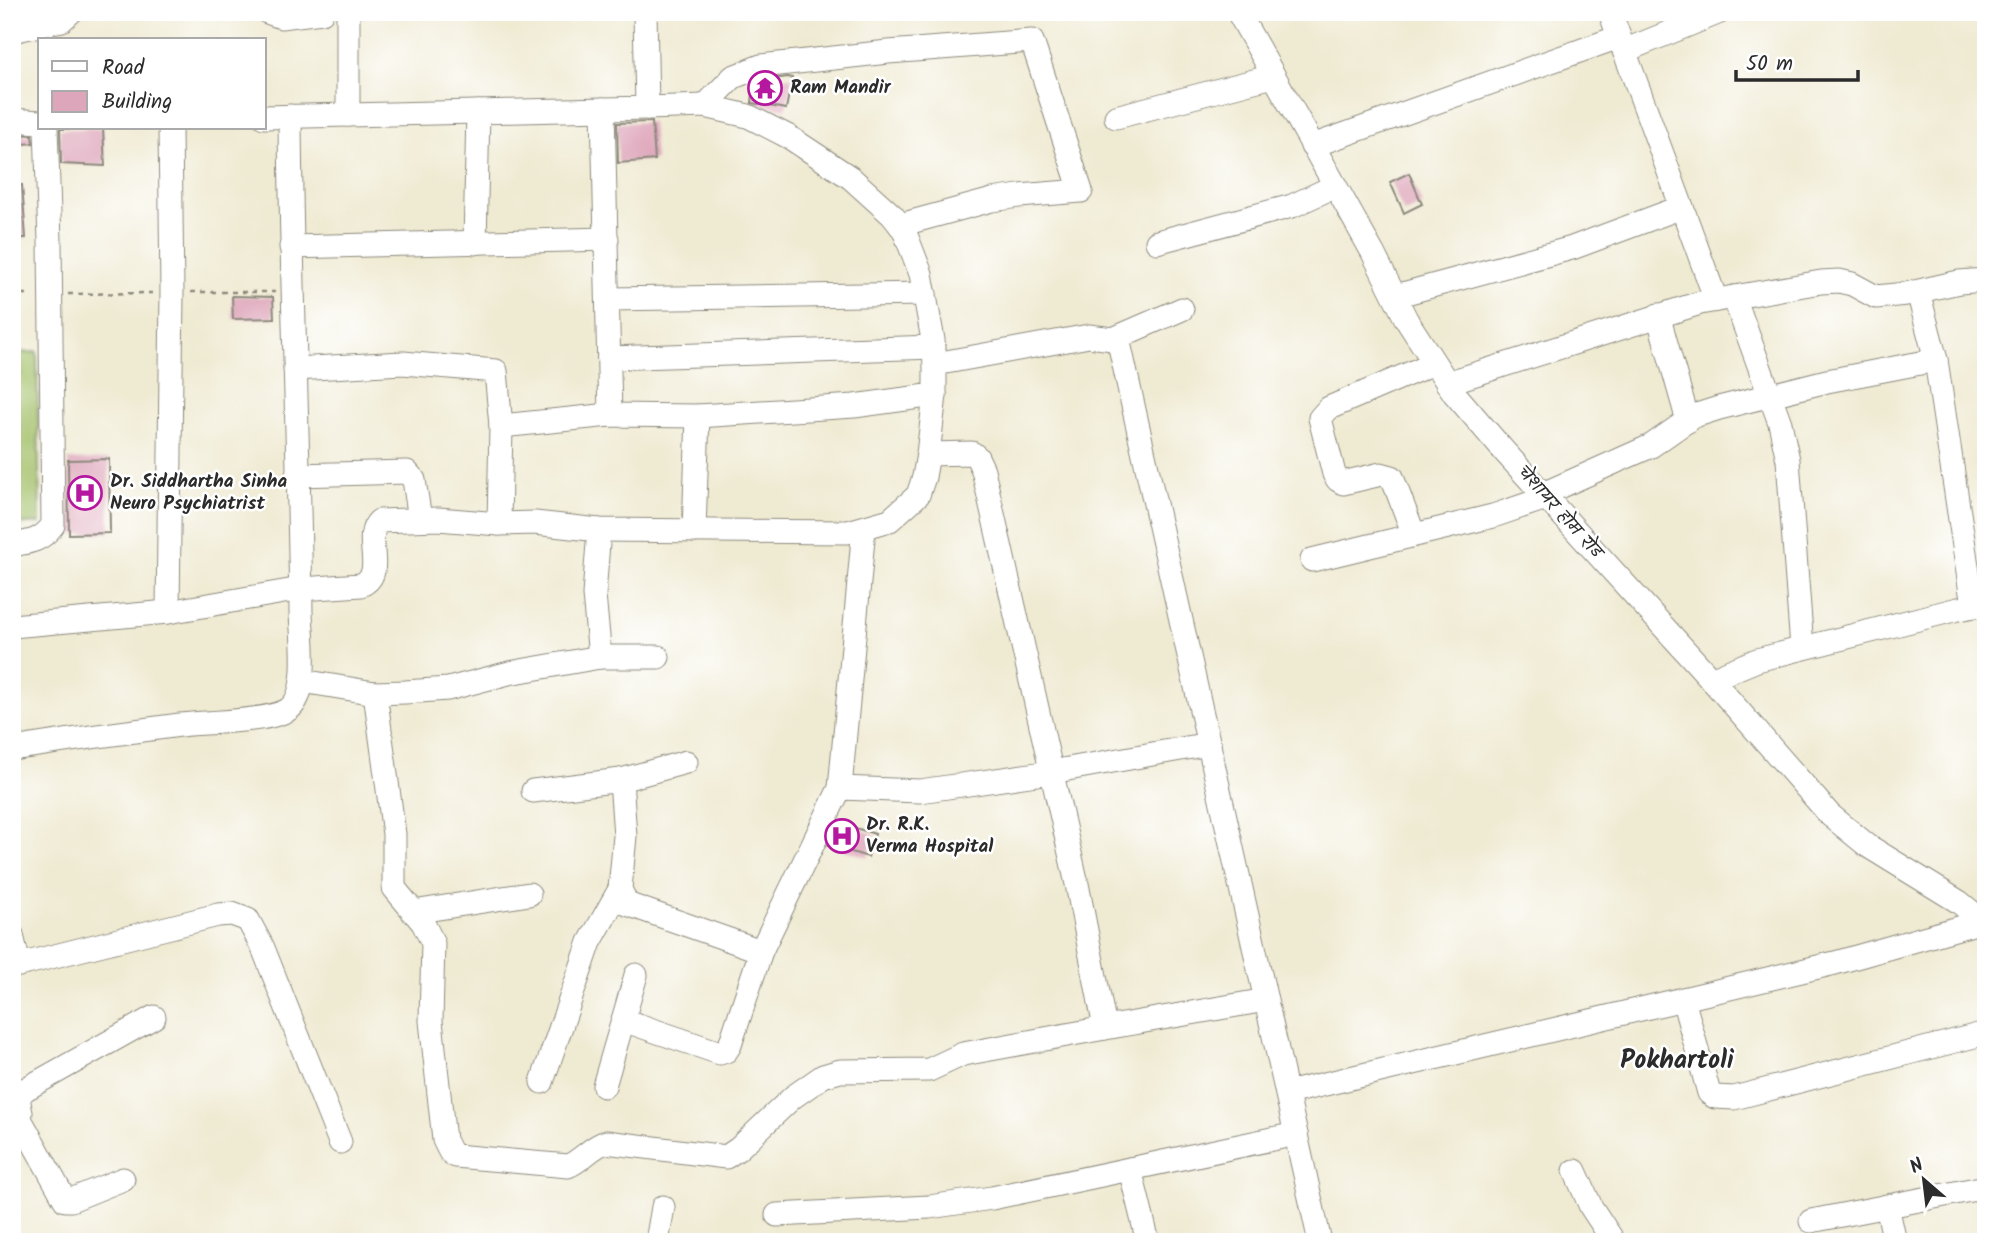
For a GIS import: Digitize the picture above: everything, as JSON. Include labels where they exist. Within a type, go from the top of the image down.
[{"type":"street","points":[[12,31],[62,20],[71,12]]},
{"type":"street","points":[[267,12],[282,17],[322,12]]},
{"type":"street","points":[[348,12],[348,115]]},
{"type":"street","points":[[645,12],[648,108]]},
{"type":"street","name":"चेशायर होम रोड","points":[[1238,12],[1406,319],[1447,383],[1801,784],[1846,830],[1959,902],[1984,923]]},
{"type":"street","points":[[1610,12],[1682,207],[1780,423],[1788,460],[1802,648]]},
{"type":"street","points":[[1312,146],[1720,12]]},
{"type":"street","points":[[705,106],[733,77],[761,66],[888,52],[1032,41],[1081,191],[992,200],[900,225]]},
{"type":"street","points":[[1116,117],[1273,76]]},
{"type":"street","points":[[12,626],[168,612],[301,589],[354,586],[369,581],[374,571],[374,531],[377,522],[420,519],[499,524],[535,523],[599,530],[848,532],[890,520],[918,495],[928,454],[935,395],[934,356],[925,294],[913,250],[900,225],[873,196],[789,137],[748,116],[705,106],[266,117]]},
{"type":"street","points":[[603,109],[610,415]]},
{"type":"street","points":[[475,243],[478,112]]},
{"type":"street","points":[[12,749],[183,724],[280,715],[295,704],[299,696],[302,681],[301,589],[290,116]]},
{"type":"street","points":[[12,120],[38,122]]},
{"type":"street","points":[[12,544],[36,541],[44,536],[52,525],[50,241],[46,130]]},
{"type":"street","points":[[168,612],[172,319],[170,130]]},
{"type":"street","points":[[1157,242],[1292,206],[1335,186]]},
{"type":"street","points":[[1395,296],[1572,248],[1682,207]]},
{"type":"street","points":[[291,247],[607,239]]},
{"type":"street","points":[[1447,383],[1658,315],[1725,298],[1839,281],[1852,284],[1876,297],[1918,292],[1959,282],[1986,280]]},
{"type":"street","points":[[1711,679],[1757,660],[1980,605],[1936,360],[1918,292]]},
{"type":"street","points":[[609,299],[925,294]]},
{"type":"street","points":[[609,358],[934,356],[1089,337],[1113,339],[1182,309]]},
{"type":"street","points":[[1658,315],[1688,421]]},
{"type":"street","points":[[1113,339],[1120,348],[1125,365],[1320,1242]]},
{"type":"street","points":[[1312,561],[1493,516],[1544,496],[1651,446],[1688,421],[1718,408],[1936,360]]},
{"type":"street","points":[[295,369],[403,363],[496,371],[501,426],[499,524]]},
{"type":"street","points":[[1414,535],[1392,477],[1381,474],[1343,484],[1338,480],[1334,474],[1320,418],[1329,408],[1434,363]]},
{"type":"street","points":[[501,426],[610,415],[698,416],[854,406],[935,395]]},
{"type":"street","points":[[694,531],[698,416]]},
{"type":"street","points":[[928,454],[972,453],[980,463],[1077,884],[1105,1028]]},
{"type":"street","points":[[298,475],[407,472],[414,480],[420,519]]},
{"type":"street","points":[[623,1020],[715,1052],[723,1052],[730,1045],[761,951],[839,788],[863,528]]},
{"type":"street","points":[[599,530],[594,596],[600,657]]},
{"type":"street","points":[[302,681],[375,693],[448,689],[509,673],[600,657],[658,657]]},
{"type":"street","points":[[375,693],[394,834],[394,888],[428,930],[434,953],[430,1021],[444,1140],[450,1152],[464,1158],[568,1166],[606,1142],[726,1157],[793,1097],[823,1076],[840,1071],[929,1070],[963,1054],[1266,1000]]},
{"type":"street","points":[[839,788],[920,791],[1051,772],[1209,744]]},
{"type":"street","points":[[533,791],[621,780],[686,762]]},
{"type":"street","points":[[621,780],[625,836],[620,889],[624,901],[631,907],[761,951]]},
{"type":"street","points":[[542,1082],[590,942],[620,889]]},
{"type":"street","points":[[413,912],[529,894]]},
{"type":"street","points":[[12,935],[16,966],[218,915],[241,915],[248,920],[259,938],[340,1142]]},
{"type":"street","points":[[1286,1093],[1856,958],[1984,923]]},
{"type":"street","points":[[604,1086],[636,975]]},
{"type":"street","points":[[1683,999],[1709,1093],[1724,1098],[1773,1089],[1986,1032]]},
{"type":"street","points":[[123,1179],[65,1200],[16,1121],[21,1113],[18,1098],[20,1093],[154,1017]]},
{"type":"street","points":[[777,1215],[868,1211],[992,1198],[1296,1134]]},
{"type":"street","points":[[1130,1168],[1148,1242]]},
{"type":"street","points":[[1576,1171],[1591,1207],[1614,1242]]},
{"type":"street","points":[[1811,1221],[1986,1187]]},
{"type":"street","points":[[1887,1206],[1895,1242]]},
{"type":"street","points":[[657,1242],[663,1207]]},
{"type":"green space","points":[[37,352],[40,523],[12,525],[12,353]]},
{"type":"building","name":"Ram Mandir","points":[[792,78],[786,109],[752,103],[754,84]]},
{"type":"building","points":[[652,122],[655,160],[618,163],[617,123]]},
{"type":"building","points":[[60,130],[103,130],[105,166],[61,164]]},
{"type":"building","points":[[12,134],[32,135],[33,143],[12,145]]},
{"type":"building","points":[[1409,173],[1422,204],[1404,213],[1390,182]]},
{"type":"building","points":[[12,185],[22,185],[26,238],[12,238]]},
{"type":"building","points":[[232,296],[273,297],[274,318],[233,319]]},
{"type":"building","points":[[109,459],[110,533],[69,534],[68,460]]},
{"type":"building","points":[[839,823],[875,834],[868,857],[828,845]]},
{"type":"place","name":"Ram Mandir","points":[[765,88]]},
{"type":"place","name":"Dr. Siddhartha Sinha Neuro Psychiatrist","points":[[85,493]]},
{"type":"place","name":"Dr. R.K. Verma Hospital","points":[[842,836]]},
{"type":"district","name":"Pokhartoli","points":[[1677,1061]]}]
